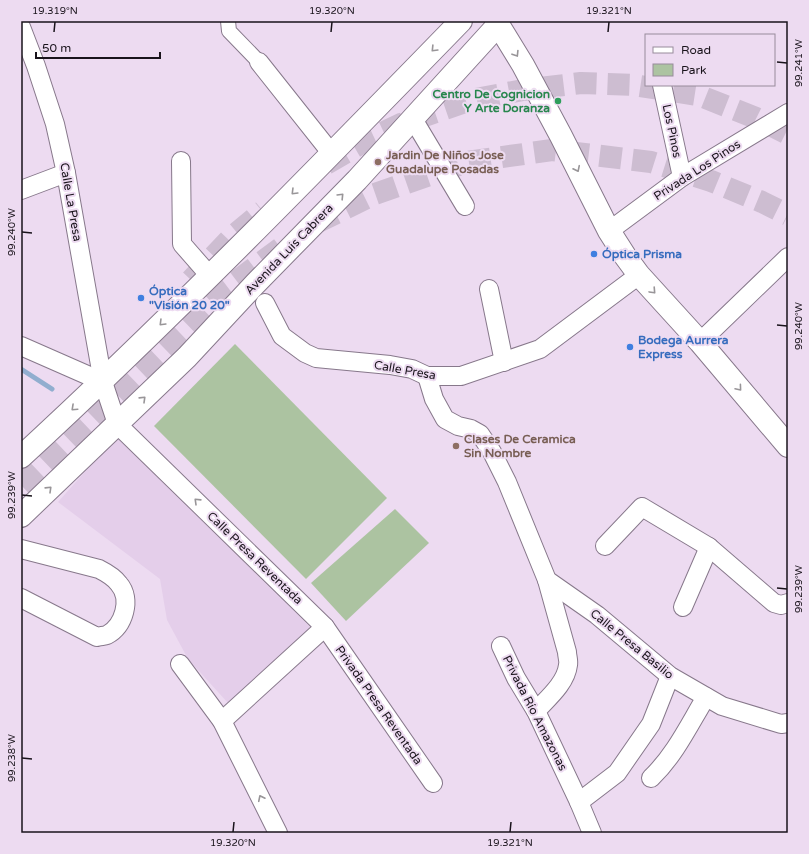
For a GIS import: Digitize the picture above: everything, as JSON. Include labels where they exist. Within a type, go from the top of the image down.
[{"type":"main road","points":[[21,457],[103,382],[210,276],[332,154],[461,21]]},
{"type":"main road","points":[[497,23],[527,72],[562,136],[609,230],[639,275],[700,342],[788,446]]},
{"type":"main road","name":"Avenida Luis Cabrera","points":[[21,516],[187,357],[255,284],[357,180],[497,23]]},
{"type":"street","points":[[21,23],[27,21]]},
{"type":"street","points":[[228,21],[229,31],[260,62],[332,154]]},
{"type":"street","name":"Calle La Presa","points":[[21,27],[36,66],[55,124],[66,173],[103,382]]},
{"type":"street","name":"Los Pinos","points":[[662,86],[682,177]]},
{"type":"street","name":"Privada Los Pinos","points":[[609,230],[682,177],[788,113]]},
{"type":"street","points":[[413,119],[465,206]]},
{"type":"street","points":[[181,161],[182,244],[210,276]]},
{"type":"street","points":[[21,190],[66,173]]},
{"type":"street","points":[[700,342],[788,257]]},
{"type":"street","name":"Calle Presa","points":[[265,303],[282,336],[305,353],[316,358],[390,365],[412,369],[427,376],[461,376],[540,349],[639,275]]},
{"type":"street","points":[[489,290],[504,362]]},
{"type":"street","points":[[21,346],[103,382]]},
{"type":"street","points":[[427,376],[434,400],[445,419],[458,426],[471,429],[480,434],[492,452],[507,482],[547,580],[567,652],[568,664],[564,677],[555,691],[536,711]]},
{"type":"street","name":"Calle Presa Reventada","points":[[103,382],[117,424],[324,627]]},
{"type":"street","points":[[605,546],[642,507],[709,547],[774,603],[781,605],[788,603]]},
{"type":"street","points":[[683,607],[709,547]]},
{"type":"street","points":[[21,549],[99,569],[110,575],[120,584],[125,598],[124,615],[117,626],[107,635],[98,637],[21,598]]},
{"type":"street","name":"Calle Presa Basilio","points":[[547,580],[597,615],[670,676],[722,706],[781,724],[788,723]]},
{"type":"street","points":[[222,721],[324,627]]},
{"type":"street","name":"Privada Presa Reventada","points":[[324,627],[433,783]]},
{"type":"street","name":"Privada Río Amazonas","points":[[501,646],[516,678],[536,711],[592,833]]},
{"type":"street","points":[[180,664],[222,721],[278,833]]},
{"type":"street","points":[[579,802],[617,773],[651,724],[670,676]]},
{"type":"street","points":[[651,778],[663,766],[682,738],[706,697]]},
{"type":"shaded area","points":[[116,437],[310,627],[228,703],[188,659],[167,620],[160,579],[58,502]]},
{"type":"green space","points":[[235,344],[387,498],[306,579],[154,426]]},
{"type":"green space","points":[[395,509],[429,543],[346,621],[311,583]]},
{"type":"waterway","points":[[21,369],[52,389]]},
{"type":"tunnel","points":[[326,164],[367,140],[401,124],[471,100],[523,90],[581,83],[633,85],[698,95],[756,118],[788,134]]},
{"type":"tunnel","points":[[316,223],[375,194],[467,162],[552,150],[651,162],[711,181],[762,202],[788,215]]},
{"type":"tunnel","points":[[191,280],[233,236],[263,211]]},
{"type":"tunnel","points":[[21,485],[226,289],[286,244]]},
{"type":"place","name":"Centro De Cognicion Y Arte Doranza","points":[[558,101]]},
{"type":"place","name":"Jardin De Niños Jose Guadalupe Posadas","points":[[378,162]]},
{"type":"place","name":"Óptica Prisma","points":[[594,254]]},
{"type":"place","name":"Óptica \"Visión 20 20\"","points":[[141,298]]},
{"type":"place","name":"Bodega Aurrera Express","points":[[630,347]]},
{"type":"place","name":"Clases De Ceramica Sin Nombre","points":[[456,446]]}]
